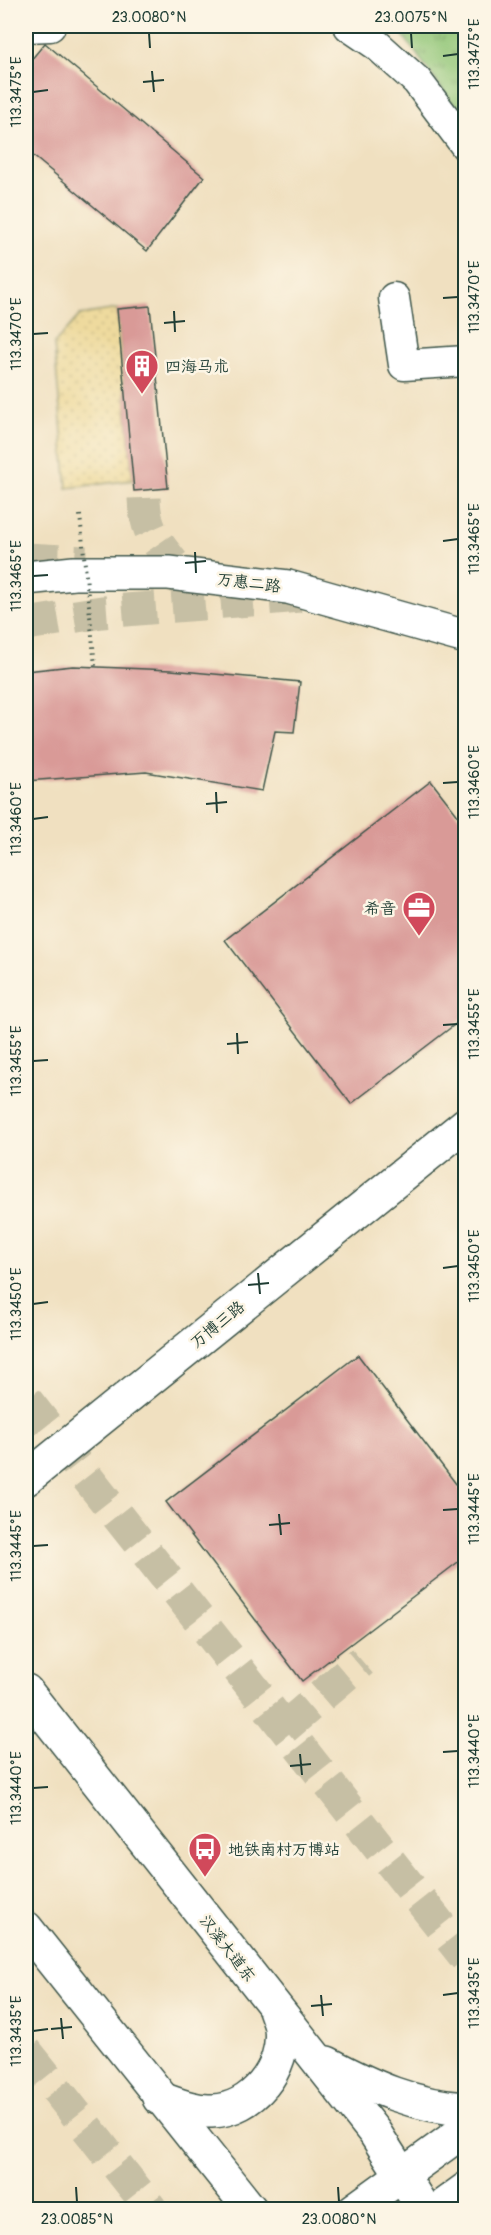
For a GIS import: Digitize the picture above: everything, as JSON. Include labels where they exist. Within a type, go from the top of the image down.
[{"type":"street","points":[[26,27],[50,26]]},
{"type":"street","points":[[349,26],[377,45],[417,81],[465,146]]},
{"type":"street","points":[[394,298],[404,365],[465,361]]},
{"type":"street","name":"万惠二路","points":[[26,578],[74,573],[169,573],[288,587],[465,637]]},
{"type":"street","name":"万博三路","points":[[26,1479],[465,1124]]},
{"type":"street","name":"汉溪大道东","points":[[26,1690],[375,2133],[424,2210]]},
{"type":"street","points":[[26,1928],[159,2098],[251,2210]]},
{"type":"street","points":[[159,2098],[193,2110],[213,2111],[237,2107],[256,2094],[272,2072],[280,2048],[281,2028],[274,2006]]},
{"type":"street","points":[[317,2058],[379,2091],[429,2106],[465,2109]]},
{"type":"street","points":[[354,2210],[465,2129]]},
{"type":"street","points":[[224,2176],[231,2210]]},
{"type":"street","points":[[437,2210],[465,2189]]},
{"type":"path","points":[[80,515],[95,666]]},
{"type":"green space","points":[[396,26],[465,26],[465,120]]},
{"type":"sand","points":[[117,309],[133,480],[67,488],[54,344],[80,315]]},
{"type":"building","points":[[45,43],[204,177],[147,251],[26,150],[26,66]]},
{"type":"building","name":"四海马术","points":[[150,306],[168,488],[134,491],[117,309]]},
{"type":"building","points":[[73,666],[171,670],[300,682],[294,732],[275,731],[262,791],[146,772],[26,781],[26,671]]},
{"type":"building","points":[[431,781],[466,826],[466,1016],[351,1104],[225,940]]},
{"type":"building","points":[[358,1355],[466,1497],[466,1556],[302,1681],[166,1502]]},
{"type":"tunnel","points":[[144,498],[146,518],[152,533],[173,563]]},
{"type":"tunnel","points":[[26,559],[86,562]]},
{"type":"tunnel","points":[[26,624],[102,612],[300,596]]},
{"type":"tunnel","points":[[26,1400],[466,1958]]},
{"type":"tunnel","points":[[284,1728],[362,1661]]},
{"type":"tunnel","points":[[26,2051],[152,2210]]},
{"type":"place","name":"四海马术","points":[[142,395]]},
{"type":"place","name":"希音","points":[[419,937]]},
{"type":"place","name":"地铁南村万博站","points":[[205,1878]]}]
